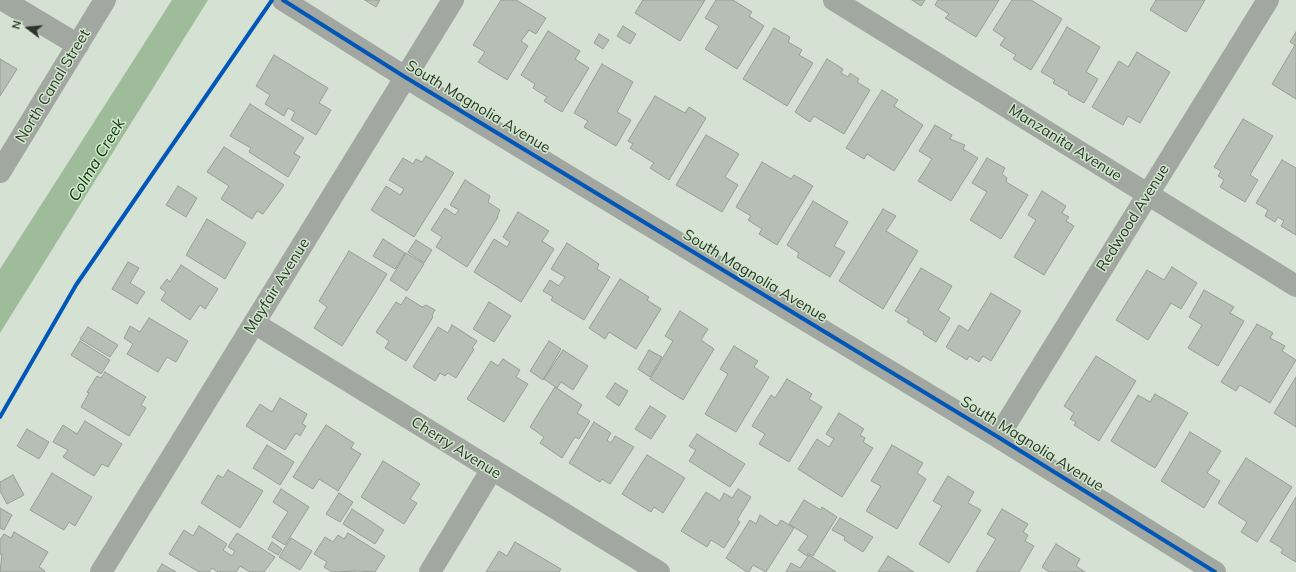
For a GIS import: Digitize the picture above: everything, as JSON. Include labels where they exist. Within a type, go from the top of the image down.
[{"type":"street","points":[[3,0],[78,45]]},
{"type":"street","name":"North Canal Street","points":[[0,172],[105,0]]},
{"type":"street","name":"South Magnolia Avenue","points":[[283,0],[405,77],[998,437],[1215,572]]},
{"type":"street","name":"Mayfair Avenue","points":[[101,572],[453,0]]},
{"type":"street","name":"Manzanita Avenue","points":[[834,0],[1296,286]]},
{"type":"street","name":"Redwood Avenue","points":[[998,437],[1268,0]]},
{"type":"street","name":"Cherry Avenue","points":[[254,323],[659,572]]},
{"type":"street","points":[[430,572],[492,469]]},
{"type":"water","name":"Colma Creek","points":[[172,0],[208,0],[0,333],[0,269]]},
{"type":"building","points":[[365,0],[380,0],[376,7]]},
{"type":"building","points":[[501,0],[516,0],[546,18],[536,34],[529,30],[521,41],[528,46],[507,80],[478,62],[485,52],[473,45]]},
{"type":"building","points":[[643,0],[705,0],[680,41],[635,13]]},
{"type":"building","points":[[716,0],[733,0],[752,12],[749,16],[764,26],[737,69],[705,49],[719,26],[705,18]]},
{"type":"building","points":[[912,0],[925,0],[921,6]]},
{"type":"building","points":[[938,0],[999,0],[976,37],[945,18],[949,14],[935,5]]},
{"type":"building","points":[[1012,0],[1031,0],[1062,19],[1031,70],[1013,59],[1016,55],[1000,45],[1005,38],[993,30]]},
{"type":"building","points":[[1156,0],[1205,0],[1186,32],[1150,10]]},
{"type":"building","points":[[623,26],[636,34],[630,44],[617,36]]},
{"type":"building","points":[[1067,27],[1100,47],[1086,72],[1098,79],[1084,103],[1068,94],[1069,92],[1053,83],[1055,80],[1041,72]]},
{"type":"building","points":[[774,28],[790,37],[788,42],[802,50],[799,55],[813,63],[787,106],[743,79]]},
{"type":"building","points":[[548,31],[580,51],[575,59],[589,68],[562,112],[544,101],[547,97],[533,88],[535,84],[521,75]]},
{"type":"building","points":[[1296,32],[1296,99],[1272,84],[1295,45],[1290,42]]},
{"type":"building","points":[[599,34],[609,40],[603,49],[594,43]]},
{"type":"building","points":[[1137,52],[1170,72],[1140,123],[1128,116],[1123,125],[1092,107],[1119,61],[1128,67]]},
{"type":"building","points":[[274,55],[328,88],[319,103],[331,110],[316,135],[291,120],[295,112],[288,108],[284,116],[265,104],[270,95],[256,86]]},
{"type":"building","points":[[0,59],[17,69],[0,96]]},
{"type":"building","points":[[827,59],[843,69],[841,73],[848,77],[850,73],[859,79],[857,82],[870,90],[844,134],[814,116],[810,122],[795,112]]},
{"type":"building","points":[[602,64],[633,82],[617,112],[631,120],[616,146],[584,127],[588,121],[574,113]]},
{"type":"building","points":[[882,90],[898,100],[894,106],[923,125],[894,171],[867,154],[864,159],[846,148]]},
{"type":"building","points":[[655,96],[685,113],[689,107],[706,118],[669,180],[650,168],[654,163],[630,148],[633,144],[628,141]]},
{"type":"building","points":[[250,104],[304,138],[294,153],[300,157],[288,177],[249,152],[251,148],[230,136]]},
{"type":"building","points":[[1243,119],[1273,136],[1250,175],[1258,180],[1245,202],[1220,187],[1224,180],[1218,176],[1221,171],[1214,167]]},
{"type":"building","points":[[935,125],[952,135],[950,139],[965,145],[963,149],[978,158],[951,201],[918,181],[932,159],[919,151]]},
{"type":"building","points":[[706,135],[739,154],[725,177],[738,185],[722,212],[676,185]]},
{"type":"building","points":[[224,147],[284,185],[263,214],[257,211],[252,219],[221,199],[229,186],[207,172]]},
{"type":"building","points":[[426,156],[454,173],[414,237],[371,210],[386,186],[400,195],[404,189],[389,180],[403,158],[413,164],[416,159],[422,162]]},
{"type":"building","points":[[987,158],[1005,168],[1002,174],[1007,178],[1006,182],[1028,195],[1001,239],[970,220],[987,192],[972,183]]},
{"type":"building","points":[[1282,160],[1296,168],[1296,235],[1281,226],[1284,221],[1278,217],[1275,222],[1265,216],[1268,210],[1256,203]]},
{"type":"building","points":[[762,162],[791,179],[794,175],[813,186],[777,245],[759,234],[762,229],[748,220],[751,216],[736,207]]},
{"type":"building","points":[[465,180],[490,196],[488,202],[500,210],[498,217],[467,267],[436,247],[442,237],[431,230],[445,208],[455,215],[459,210],[450,205]]},
{"type":"building","points":[[178,186],[197,198],[186,217],[166,205]]},
{"type":"building","points":[[1042,191],[1066,206],[1062,213],[1069,217],[1066,221],[1074,226],[1044,275],[1014,257],[1036,220],[1028,215]]},
{"type":"building","points":[[813,201],[848,222],[834,246],[845,252],[830,277],[797,257],[799,253],[787,245]]},
{"type":"building","points":[[883,209],[896,216],[886,231],[918,251],[883,309],[839,281]]},
{"type":"building","points":[[518,212],[549,231],[542,241],[554,249],[521,302],[474,272],[494,239],[507,247],[510,242],[503,237]]},
{"type":"building","points":[[207,219],[246,243],[225,279],[186,255]]},
{"type":"building","points":[[383,239],[405,253],[395,269],[373,256]]},
{"type":"building","points":[[416,240],[432,250],[424,263],[408,252]]},
{"type":"building","points":[[567,243],[599,264],[597,269],[610,277],[584,320],[551,300],[553,297],[543,291],[550,280],[559,286],[565,277],[551,269]]},
{"type":"building","points":[[349,251],[387,274],[342,346],[314,328],[327,307],[319,301]]},
{"type":"building","points":[[406,253],[424,264],[407,291],[390,280]]},
{"type":"building","points":[[128,262],[139,268],[130,283],[145,292],[137,304],[112,289]]},
{"type":"building","points":[[181,265],[218,289],[205,309],[200,305],[190,320],[161,300],[166,292],[160,288],[167,279],[170,282]]},
{"type":"building","points":[[1172,267],[1197,283],[1181,309],[1171,303],[1148,340],[1116,320],[1147,270],[1164,280]]},
{"type":"building","points":[[921,268],[952,286],[938,310],[950,318],[936,342],[923,334],[924,332],[907,322],[909,319],[895,311]]},
{"type":"building","points":[[620,279],[649,297],[647,300],[661,309],[636,349],[609,332],[605,339],[589,328]]},
{"type":"building","points":[[1204,290],[1234,307],[1230,313],[1244,321],[1218,366],[1188,348],[1202,325],[1189,317]]},
{"type":"building","points":[[991,293],[1021,311],[991,361],[983,356],[979,362],[969,356],[967,360],[946,347],[959,325],[968,331]]},
{"type":"building","points":[[406,297],[422,307],[426,305],[435,310],[432,315],[433,317],[406,361],[385,348],[389,341],[376,332],[396,302],[401,305]]},
{"type":"building","points":[[489,302],[511,316],[494,342],[473,329]]},
{"type":"building","points":[[680,311],[708,329],[701,340],[714,349],[683,400],[650,379],[673,341],[665,336]]},
{"type":"building","points":[[149,318],[188,341],[176,362],[167,357],[158,372],[127,354],[133,344],[124,338],[130,326],[140,332]]},
{"type":"building","points":[[1257,324],[1273,333],[1270,338],[1285,346],[1282,351],[1296,360],[1270,403],[1240,385],[1236,391],[1221,382]]},
{"type":"building","points":[[452,325],[477,341],[472,348],[474,349],[456,378],[448,373],[445,376],[440,373],[435,381],[413,367],[438,327],[448,333]]},
{"type":"building","points":[[88,327],[118,345],[110,357],[80,339]]},
{"type":"building","points":[[80,341],[110,360],[101,374],[71,355]]},
{"type":"building","points":[[549,341],[561,349],[543,380],[530,371]]},
{"type":"building","points":[[734,346],[758,361],[754,367],[769,377],[736,432],[705,414],[728,374],[720,369]]},
{"type":"building","points":[[563,350],[588,366],[573,390],[561,382],[557,388],[544,379]]},
{"type":"building","points":[[649,350],[662,357],[650,377],[638,369]]},
{"type":"building","points":[[1096,356],[1136,381],[1099,441],[1074,425],[1076,422],[1070,419],[1074,413],[1064,406]]},
{"type":"building","points":[[503,359],[520,370],[516,377],[528,384],[504,422],[467,399],[491,361],[498,366]]},
{"type":"building","points":[[105,372],[146,397],[141,405],[146,408],[129,436],[81,407],[89,393],[87,392],[97,376],[101,378]]},
{"type":"building","points":[[1296,377],[1296,427],[1274,413]]},
{"type":"building","points":[[787,379],[812,394],[809,399],[822,407],[789,462],[759,444],[765,434],[752,426],[771,395],[775,398]]},
{"type":"building","points":[[615,383],[628,391],[619,406],[606,397]]},
{"type":"building","points":[[555,387],[582,405],[577,413],[590,421],[579,439],[575,437],[562,458],[540,443],[544,437],[530,427]]},
{"type":"building","points":[[1155,394],[1188,413],[1155,468],[1111,441],[1138,395],[1150,402]]},
{"type":"building","points":[[280,398],[307,414],[302,424],[306,426],[300,436],[296,433],[285,450],[246,426],[260,404],[272,412]]},
{"type":"building","points":[[650,406],[666,416],[651,439],[635,429]]},
{"type":"building","points":[[839,413],[864,429],[860,435],[865,438],[863,442],[873,448],[842,497],[798,469],[817,439],[829,447],[834,439],[826,434]]},
{"type":"building","points":[[85,421],[122,444],[108,467],[102,464],[94,476],[63,457],[68,450],[53,442],[63,425],[77,434]]},
{"type":"building","points":[[594,422],[611,433],[607,440],[611,443],[615,436],[634,447],[610,484],[602,479],[600,482],[569,463]]},
{"type":"building","points":[[326,425],[354,443],[351,448],[361,454],[338,491],[319,479],[313,489],[293,477]]},
{"type":"building","points":[[27,429],[49,442],[39,459],[17,446]]},
{"type":"building","points":[[1190,432],[1221,451],[1207,473],[1220,481],[1204,508],[1161,481]]},
{"type":"building","points":[[697,434],[745,464],[730,487],[689,461],[696,450],[689,446]]},
{"type":"building","points":[[267,445],[294,462],[280,485],[253,468]]},
{"type":"building","points":[[892,445],[923,463],[917,473],[926,479],[897,529],[866,511],[881,486],[871,481]]},
{"type":"building","points":[[647,455],[685,478],[663,513],[654,507],[651,512],[622,494]]},
{"type":"building","points":[[1246,458],[1292,487],[1257,542],[1241,532],[1247,522],[1218,503]]},
{"type":"building","points":[[383,461],[420,484],[410,499],[417,503],[404,524],[361,497]]},
{"type":"building","points":[[228,470],[263,491],[240,528],[201,503],[218,475],[223,478]]},
{"type":"building","points":[[52,473],[92,497],[75,526],[69,522],[64,530],[30,510]]},
{"type":"building","points":[[13,475],[24,495],[7,504],[0,491],[0,482]]},
{"type":"building","points":[[948,476],[974,492],[968,503],[981,510],[949,563],[919,544],[942,506],[933,501]]},
{"type":"building","points":[[281,489],[309,507],[285,545],[272,537],[288,512],[273,502]]},
{"type":"building","points":[[738,489],[751,497],[737,520],[740,522],[724,548],[711,540],[707,547],[681,531],[706,492],[720,501],[724,493],[732,498]]},
{"type":"building","points":[[339,493],[353,502],[340,522],[326,514]]},
{"type":"building","points":[[1296,497],[1296,562],[1281,553],[1283,549],[1270,541]]},
{"type":"building","points":[[804,500],[821,510],[822,507],[837,517],[813,556],[808,553],[807,556],[798,550],[808,536],[789,524]]},
{"type":"building","points":[[0,508],[12,515],[4,530],[0,528]]},
{"type":"building","points":[[352,509],[384,530],[375,544],[343,524]]},
{"type":"building","points":[[1002,509],[1028,524],[1023,532],[1028,535],[1025,541],[1034,546],[1019,572],[976,572],[996,539],[987,534]]},
{"type":"building","points":[[760,515],[777,526],[781,520],[794,528],[766,572],[753,565],[749,572],[747,572],[726,558],[750,520],[756,524]]},
{"type":"building","points":[[840,518],[873,537],[863,552],[844,540],[845,537],[832,530]]},
{"type":"building","points":[[199,526],[227,544],[223,550],[232,556],[235,551],[228,547],[237,533],[275,557],[264,572],[250,572],[240,566],[236,572],[218,572],[212,568],[209,572],[199,572],[169,554],[184,530],[193,536]]},
{"type":"building","points":[[14,532],[48,552],[39,567],[45,571],[44,572],[0,572],[2,554],[0,554],[0,540],[4,534],[11,538]]},
{"type":"building","points":[[348,533],[385,556],[375,572],[332,572],[324,567],[327,562],[314,554],[325,537],[333,542],[338,535],[344,539]]},
{"type":"building","points":[[291,538],[312,551],[300,570],[279,557]]},
{"type":"building","points":[[272,542],[282,549],[278,555],[268,549]]},
{"type":"building","points":[[515,542],[561,569],[559,572],[486,572],[499,551],[507,556]]},
{"type":"building","points":[[1056,544],[1080,559],[1076,566],[1085,572],[1049,572],[1042,567]]},
{"type":"building","points":[[809,555],[836,572],[786,572],[791,563],[800,568]]},
{"type":"building","points":[[888,556],[914,572],[878,572]]},
{"type":"building","points":[[162,564],[176,572],[157,572]]},
{"type":"cycle path","points":[[0,417],[76,285],[272,0]]},
{"type":"cycle path","points":[[283,0],[405,77],[998,437],[1215,572]]}]
